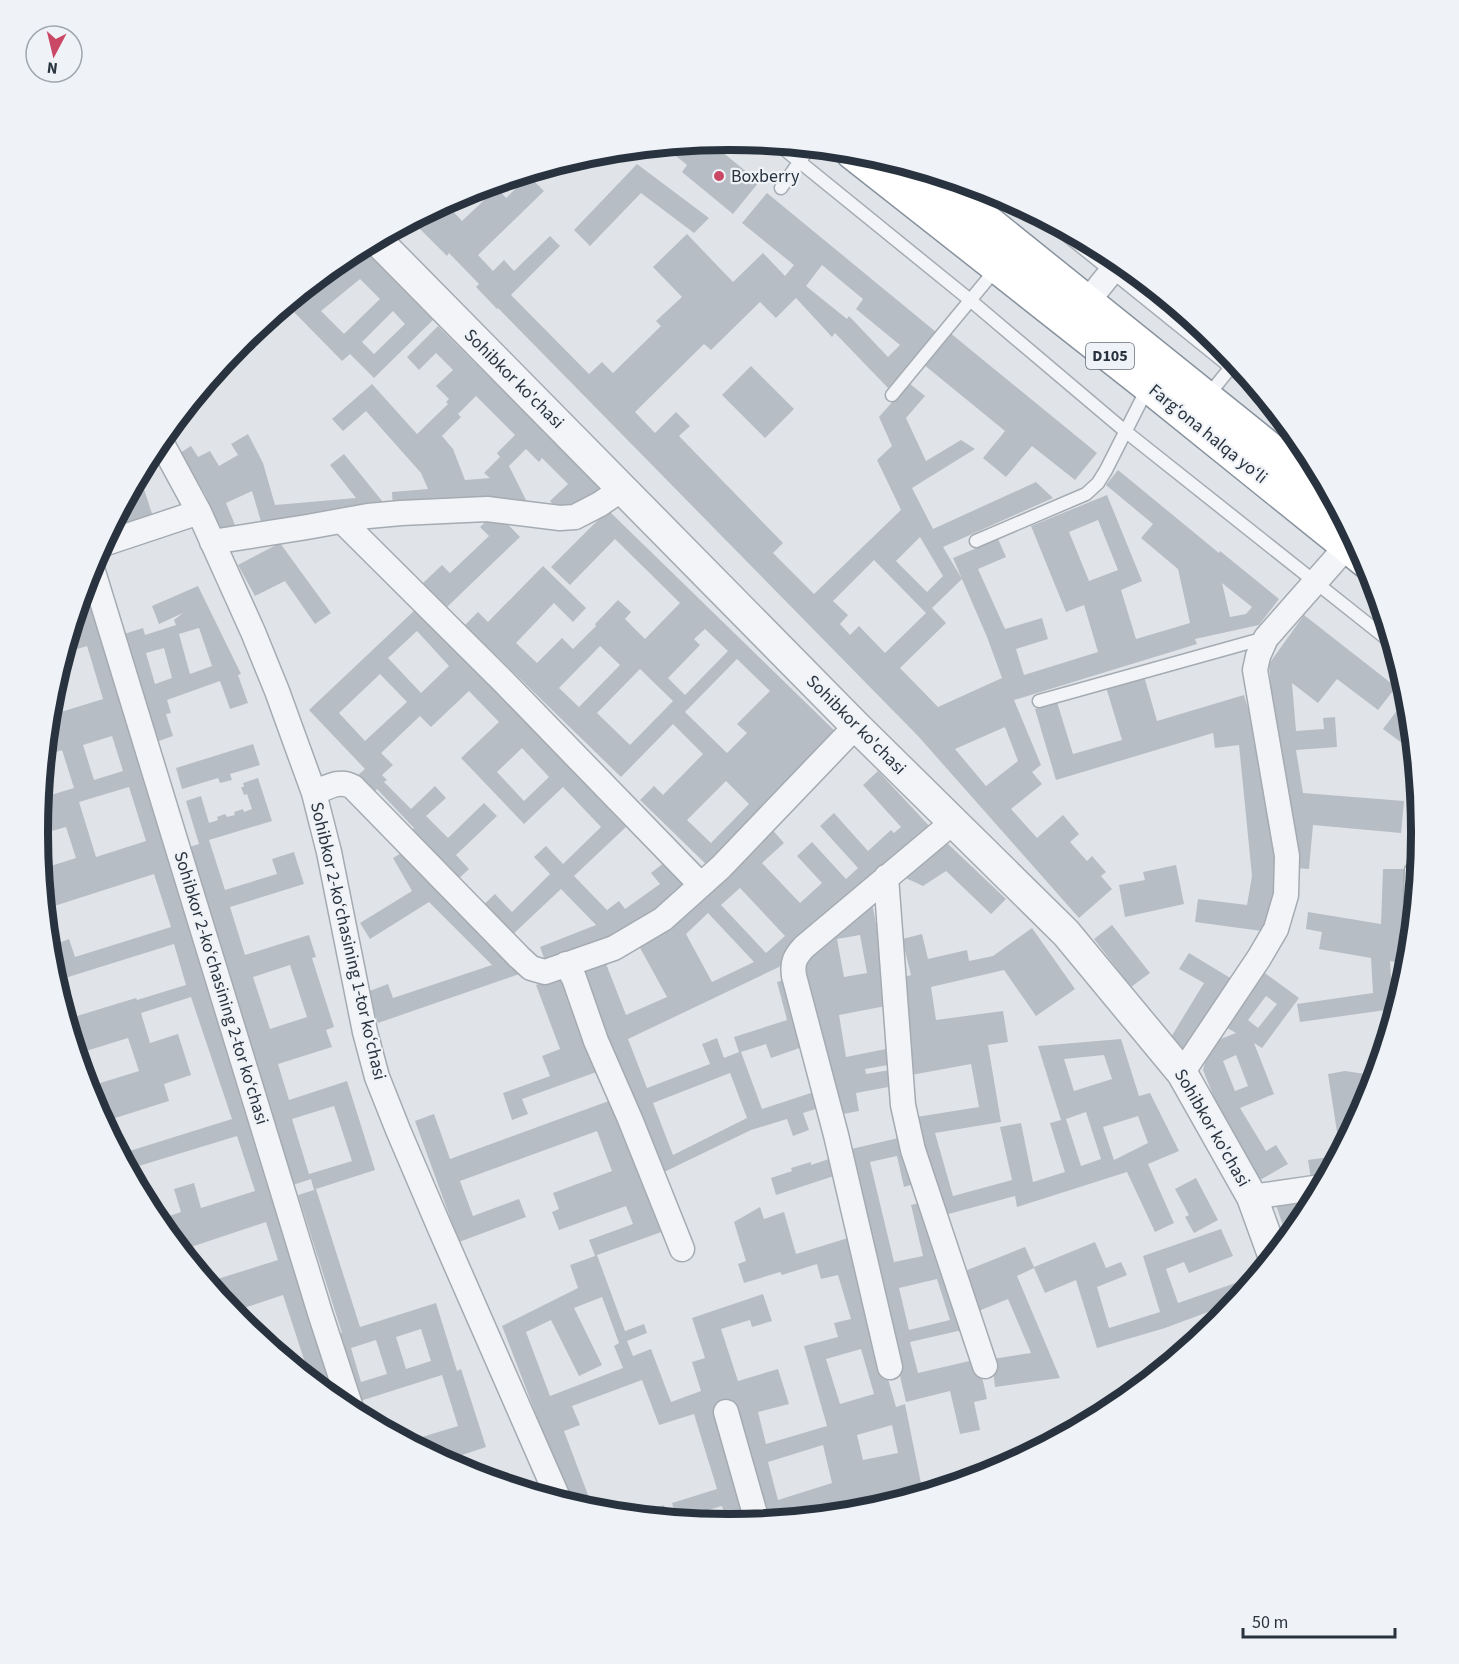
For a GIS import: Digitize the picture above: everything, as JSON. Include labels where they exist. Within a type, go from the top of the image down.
[{"type":"highway","name":"Farg‘ona halqa yo‘li","points":[[869,166],[1348,547]]},
{"type":"highway","name":"Farg‘ona halqa yo‘li","points":[[963,192],[989,206],[1087,302],[1316,485]]},
{"type":"street","name":"Sohibkor ko'chasi","points":[[383,246],[856,726],[1066,933],[1182,1073],[1252,1197],[1271,1246]]},
{"type":"street","points":[[1087,302],[1114,269]]},
{"type":"street","name":"Sohibkor 2-ko‘chasining 1-tor ko‘chasi","points":[[165,450],[199,512],[278,691],[314,793],[329,852],[365,1032],[377,1077],[439,1226],[555,1490]]},
{"type":"street","points":[[212,542],[368,516],[401,513],[487,509],[560,518],[575,517],[622,489]]},
{"type":"street","points":[[114,540],[199,512]]},
{"type":"street","points":[[342,521],[504,682],[701,885]]},
{"type":"street","points":[[1182,1073],[1276,929],[1286,895],[1287,856],[1255,670],[1258,656],[1266,638],[1315,583],[1352,556]]},
{"type":"street","name":"Sohibkor 2-ko‘chasining 2-tor ko‘chasi","points":[[96,581],[347,1396]]},
{"type":"street","points":[[314,793],[337,784],[346,783],[353,787],[531,968],[545,972],[614,948],[663,919],[722,867],[856,726]]},
{"type":"street","points":[[890,1367],[836,1135],[794,976],[793,964],[796,955],[804,947],[953,822]]},
{"type":"street","points":[[886,878],[903,1105],[913,1150],[985,1366]]},
{"type":"street","points":[[566,964],[574,978],[596,1041],[682,1249]]},
{"type":"street","points":[[1252,1197],[1310,1189]]},
{"type":"street","points":[[726,1412],[755,1513]]},
{"type":"lane","points":[[791,154],[1125,431],[1382,635]]},
{"type":"lane","points":[[781,188],[804,155]]},
{"type":"lane","points":[[892,395],[997,268]]},
{"type":"lane","points":[[1206,398],[1229,369]]},
{"type":"lane","points":[[976,541],[1086,494],[1098,483],[1106,470],[1149,386]]},
{"type":"lane","points":[[1039,701],[1266,638]]},
{"type":"building","points":[[720,150],[759,182],[733,214],[682,172],[687,165],[673,153]]},
{"type":"building","points":[[637,164],[709,218],[694,233],[641,193],[590,246],[574,230]]},
{"type":"building","points":[[533,180],[544,191],[478,255],[493,271],[504,260],[514,271],[550,236],[560,246],[511,295],[589,374],[602,362],[613,373],[661,326],[656,321],[682,297],[653,267],[687,234],[733,282],[763,253],[785,276],[794,265],[742,223],[767,193],[936,332],[888,388],[835,333],[832,337],[796,298],[776,318],[760,302],[711,350],[704,344],[635,412],[655,433],[676,412],[690,426],[679,436],[783,543],[773,553],[814,594],[901,510],[877,460],[892,446],[879,417],[909,383],[925,396],[906,418],[926,461],[961,440],[975,449],[912,488],[933,529],[1036,482],[1053,498],[943,547],[962,579],[953,558],[998,539],[1006,557],[978,569],[1005,629],[1042,618],[1048,639],[1016,649],[1024,675],[1098,652],[1084,605],[1066,612],[1031,526],[1107,495],[1142,581],[1121,590],[1136,639],[1190,623],[1178,569],[1141,538],[1153,524],[1106,485],[1118,470],[1279,599],[1259,625],[1195,639],[1197,644],[1014,700],[1041,765],[1032,772],[1042,784],[1011,809],[1037,838],[1063,815],[1079,834],[1070,842],[1087,861],[1092,856],[1106,872],[1101,876],[1112,889],[1079,918],[918,736],[497,309],[476,287],[479,284],[449,253],[447,256],[418,227],[452,210],[462,221],[490,194],[500,191],[506,198],[521,184]],"holes":[[[822,265],[863,299],[856,309],[900,345],[888,357],[849,316],[847,319],[806,286]],[[1098,520],[1118,570],[1089,581],[1069,532]],[[920,537],[943,576],[927,592],[896,561]],[[874,560],[926,613],[885,653],[859,626],[850,635],[840,624],[848,615],[833,601]],[[962,579],[1002,678],[938,707],[900,668],[946,623],[932,608]],[[1222,583],[1252,607],[1246,614],[1230,617]],[[1005,727],[1018,761],[986,786],[955,749]]]},
{"type":"building","points":[[368,254],[433,320],[374,378],[350,354],[342,361],[293,311],[290,312],[315,291]],"holes":[[[360,279],[380,299],[344,334],[321,311]],[[393,311],[405,324],[374,354],[362,342]]]},
{"type":"building","points":[[438,326],[602,490],[588,504],[556,508],[550,501],[568,484],[542,458],[539,462],[526,449],[509,466],[531,510],[393,510],[392,492],[428,489],[421,473],[366,411],[343,431],[332,419],[372,384],[417,434],[448,404],[446,402],[449,399],[436,386],[453,370],[436,353],[419,370],[407,357]],"holes":[[[476,396],[515,435],[497,453],[500,457],[484,473],[490,478],[465,480],[453,449],[442,436],[461,417],[458,414]]]},
{"type":"building","points":[[949,332],[1097,453],[1075,480],[1032,446],[1006,477],[983,458],[1005,431],[923,364]]},
{"type":"building","points":[[751,366],[794,409],[765,438],[722,395]]},
{"type":"building","points":[[248,434],[263,463],[275,505],[356,498],[330,465],[344,454],[387,507],[262,525],[252,491],[226,503],[235,525],[221,531],[205,494],[180,453],[191,446],[198,457],[210,451],[219,466],[238,455],[231,444]]},
{"type":"building","points":[[142,486],[155,523],[116,535],[139,491]]},
{"type":"building","points":[[608,510],[841,737],[711,869],[640,800],[654,786],[663,795],[703,754],[673,724],[621,777],[465,625],[478,612],[488,622],[543,566],[586,608],[573,622],[554,603],[516,643],[537,663],[562,638],[573,649],[618,600],[631,612],[625,619],[645,639],[680,603],[615,539],[570,585],[551,567]],"holes":[[[705,629],[728,651],[685,695],[668,678],[700,645],[694,639]],[[600,646],[620,665],[579,707],[559,688]],[[737,659],[770,691],[737,724],[747,733],[727,753],[685,712]],[[640,669],[673,701],[630,745],[597,713]],[[726,781],[749,804],[711,843],[687,820]]]},
{"type":"building","points":[[496,512],[520,537],[447,607],[423,583],[442,565],[450,573],[489,536],[480,527]]},
{"type":"building","points":[[280,543],[331,613],[315,624],[285,581],[255,596],[238,565]]},
{"type":"building","points":[[198,586],[241,674],[238,675],[248,703],[230,709],[220,681],[167,700],[171,713],[166,714],[173,736],[156,742],[121,635],[143,628],[145,635],[176,625],[174,620],[183,613],[159,624],[152,606]],"holes":[[[199,628],[212,666],[190,674],[179,634]],[[164,648],[172,678],[155,684],[146,653]]]},
{"type":"building","points":[[91,595],[333,1386],[306,1365],[283,1295],[243,1308],[216,1280],[278,1260],[266,1222],[189,1248],[167,1217],[181,1212],[174,1189],[194,1183],[201,1208],[255,1191],[237,1136],[136,1167],[128,1152],[232,1119],[191,997],[141,1013],[150,1043],[178,1034],[191,1075],[164,1084],[169,1101],[112,1119],[113,1121],[100,1093],[84,1051],[71,1008],[58,943],[69,939],[75,957],[171,927],[154,874],[52,907],[49,867],[76,858],[66,827],[48,832],[49,796],[74,788],[62,750],[53,753],[60,708],[61,712],[103,699],[87,646],[73,650]],"holes":[[[112,736],[123,771],[94,780],[83,745]],[[129,787],[146,841],[96,857],[79,802]],[[174,944],[186,985],[77,1016],[65,978]],[[128,1038],[139,1071],[97,1084],[86,1051]]]},
{"type":"building","points":[[417,608],[626,827],[574,876],[607,910],[619,901],[625,909],[660,884],[651,873],[665,862],[688,891],[618,942],[548,969],[540,947],[596,925],[561,889],[510,937],[481,907],[495,894],[512,912],[550,874],[534,857],[546,846],[563,864],[601,827],[563,787],[524,824],[461,758],[499,722],[469,691],[431,727],[420,716],[381,753],[393,765],[382,775],[387,780],[384,782],[411,809],[435,786],[446,798],[426,816],[448,838],[484,803],[497,816],[456,855],[469,869],[455,882],[408,833],[414,828],[377,789],[374,792],[358,775],[365,769],[309,710]],"holes":[[[417,631],[449,666],[421,693],[388,658]],[[380,674],[407,702],[365,741],[339,713]],[[522,748],[549,777],[524,801],[497,772]]]},
{"type":"building","points":[[1304,615],[1395,686],[1378,710],[1337,679],[1318,703],[1292,683],[1296,731],[1324,729],[1323,718],[1335,717],[1337,747],[1296,750],[1303,793],[1404,801],[1401,833],[1313,825],[1309,869],[1293,868],[1296,830],[1286,829],[1276,752],[1269,664]]},
{"type":"building","points":[[1144,676],[1157,721],[1244,695],[1252,722],[1261,721],[1277,874],[1270,909],[1262,931],[1195,922],[1198,899],[1247,905],[1252,876],[1239,745],[1215,748],[1213,733],[1056,780],[1035,709],[1057,702],[1073,754],[1122,740],[1106,687]]},
{"type":"building","points":[[1399,707],[1405,746],[1383,729]]},
{"type":"building","points":[[253,744],[260,765],[230,774],[232,780],[220,783],[218,778],[182,789],[176,768]]},
{"type":"building","points":[[878,771],[933,830],[779,967],[628,1039],[647,1088],[710,1064],[702,1044],[717,1038],[724,1058],[739,1052],[734,1037],[787,1020],[777,982],[791,978],[811,1044],[771,1058],[766,1044],[741,1052],[762,1109],[817,1091],[822,1107],[803,1113],[809,1130],[793,1136],[787,1119],[751,1130],[662,1173],[577,966],[603,956],[626,1015],[667,997],[639,946],[667,931],[709,891],[769,826],[784,843],[762,863],[800,903],[822,883],[797,856],[812,842],[846,879],[858,868],[820,826],[834,813],[868,851],[891,830],[894,833],[901,827],[863,785]],"holes":[[[740,888],[785,936],[766,953],[721,905]],[[708,913],[754,962],[712,982],[686,934]],[[730,1073],[747,1118],[673,1155],[653,1103]]]},
{"type":"building","points":[[258,778],[272,821],[209,840],[225,890],[277,874],[272,859],[294,852],[304,884],[230,907],[245,955],[309,935],[316,957],[312,958],[334,1027],[326,1030],[332,1047],[278,1064],[289,1100],[347,1081],[375,1170],[316,1189],[360,1327],[436,1303],[457,1371],[461,1369],[486,1447],[457,1457],[419,1438],[458,1426],[442,1375],[360,1401],[339,1334],[342,1333],[298,1195],[314,1190],[311,1179],[293,1185],[186,848],[199,844],[186,801],[201,796],[209,823],[225,814],[227,817],[243,809],[244,812],[252,809],[247,794],[244,795],[241,787],[244,787],[243,783]],"holes":[[[290,965],[307,1017],[270,1029],[253,977]],[[334,1106],[352,1161],[309,1174],[292,1119]],[[421,1329],[431,1361],[406,1369],[396,1337]],[[376,1340],[387,1374],[361,1382],[351,1348]]]},
{"type":"building","points":[[947,843],[1006,899],[991,914],[946,871],[923,886],[899,875]]},
{"type":"building","points":[[408,849],[528,971],[378,1023],[367,992],[388,984],[393,998],[492,965],[429,902],[370,939],[360,923],[412,891],[393,858]]},
{"type":"building","points":[[1176,865],[1184,904],[1125,917],[1119,885],[1145,880],[1143,872]]},
{"type":"building","points":[[1383,869],[1408,869],[1404,926],[1398,963],[1390,961],[1392,991],[1387,1010],[1300,1022],[1297,1004],[1373,993],[1371,958],[1319,949],[1322,932],[1306,929],[1308,912],[1381,924]]},
{"type":"building","points":[[871,897],[891,1005],[839,1015],[846,1057],[891,1048],[894,1064],[865,1069],[866,1074],[896,1069],[899,1085],[856,1093],[859,1111],[838,1115],[825,1081],[802,953]],"holes":[[[860,935],[867,973],[844,977],[837,939]]]},
{"type":"building","points":[[1112,925],[1150,973],[1131,987],[1094,939]]},
{"type":"building","points":[[1032,928],[1075,989],[1036,1016],[1004,970],[931,987],[936,1020],[1003,1011],[1008,1042],[988,1045],[1001,1122],[935,1133],[953,1196],[1012,1180],[1000,1127],[1021,1123],[1033,1182],[1065,1172],[1050,1123],[1061,1120],[1038,1046],[1121,1039],[1139,1096],[1150,1093],[1179,1151],[1148,1164],[1174,1223],[1155,1232],[1127,1172],[1017,1207],[1015,1196],[941,1216],[910,1118],[979,1107],[971,1064],[911,1075],[901,978],[911,975],[902,939],[922,934],[928,959],[967,950],[969,961],[993,956]],"holes":[[[1104,1055],[1112,1079],[1074,1091],[1064,1059]],[[1086,1112],[1101,1159],[1081,1166],[1066,1119]],[[1138,1116],[1148,1143],[1114,1160],[1103,1127]]]},
{"type":"building","points":[[1189,953],[1232,979],[1184,1058],[1168,1042],[1204,983],[1179,969]]},
{"type":"building","points":[[1262,971],[1299,998],[1262,1048],[1254,1043],[1274,1094],[1240,1108],[1266,1151],[1276,1145],[1288,1164],[1260,1180],[1221,1115],[1203,1070],[1210,1043],[1236,1033],[1222,1025]],"holes":[[[1266,996],[1277,1004],[1258,1028],[1248,1020]],[[1236,1055],[1248,1086],[1235,1091],[1223,1061]]]},
{"type":"building","points":[[566,974],[602,1070],[522,1099],[528,1114],[512,1120],[503,1093],[550,1076],[542,1056],[560,1049],[536,985]]},
{"type":"building","points":[[1345,1071],[1365,1074],[1338,1139],[1328,1074]]},
{"type":"building","points":[[617,1098],[670,1229],[597,1255],[625,1331],[644,1324],[647,1333],[627,1341],[633,1356],[651,1349],[671,1402],[701,1391],[692,1362],[705,1358],[692,1318],[763,1294],[772,1321],[752,1327],[750,1320],[721,1329],[738,1381],[778,1369],[789,1404],[758,1412],[766,1444],[827,1426],[804,1346],[838,1337],[834,1323],[851,1319],[838,1275],[821,1279],[817,1264],[782,1275],[780,1272],[744,1283],[738,1264],[746,1261],[734,1222],[760,1207],[764,1219],[784,1212],[796,1254],[848,1238],[896,1407],[905,1404],[921,1485],[818,1508],[760,1513],[731,1401],[716,1406],[749,1513],[725,1514],[722,1506],[699,1513],[675,1511],[672,1503],[717,1489],[694,1414],[659,1425],[642,1380],[572,1406],[580,1425],[564,1431],[589,1498],[566,1493],[502,1326],[578,1288],[570,1265],[595,1256],[589,1240],[633,1224],[626,1206],[559,1230],[552,1212],[559,1209],[553,1193],[612,1171],[597,1131],[460,1181],[473,1216],[519,1199],[526,1217],[459,1242],[415,1121],[434,1114],[450,1159]],"holes":[[[602,1297],[619,1343],[614,1346],[623,1368],[550,1396],[526,1332],[551,1320],[579,1376],[602,1365],[574,1308]],[[861,1349],[874,1394],[840,1404],[826,1359]],[[892,1425],[898,1453],[863,1460],[857,1435]],[[823,1445],[832,1483],[778,1500],[768,1462]]]},
{"type":"building","points":[[907,1136],[918,1183],[904,1187],[897,1156],[870,1162],[894,1262],[923,1256],[911,1205],[929,1201],[971,1328],[910,1342],[918,1373],[978,1359],[987,1399],[974,1402],[980,1430],[960,1434],[950,1391],[906,1402],[847,1150]],"holes":[[[937,1279],[950,1320],[909,1330],[899,1288]]]},
{"type":"building","points":[[1328,1157],[1317,1178],[1311,1179],[1308,1160]]},
{"type":"building","points":[[832,1158],[837,1175],[776,1195],[771,1178],[792,1171],[791,1168],[811,1162],[811,1165]]},
{"type":"building","points":[[1196,1178],[1218,1220],[1194,1233],[1185,1217],[1189,1215],[1175,1189]]},
{"type":"building","points":[[1302,1202],[1284,1228],[1276,1205]]},
{"type":"building","points":[[1221,1229],[1233,1256],[1189,1273],[1184,1262],[1166,1269],[1178,1303],[1242,1281],[1215,1309],[1165,1328],[1097,1348],[1076,1280],[1045,1293],[1034,1268],[1017,1276],[1060,1378],[995,1387],[992,1359],[1031,1353],[1008,1299],[976,1312],[960,1273],[1025,1247],[1034,1267],[1095,1242],[1106,1268],[1121,1262],[1127,1275],[1097,1287],[1109,1328],[1160,1312],[1143,1256]]},
{"type":"building","points":[[664,1505],[666,1510],[652,1509]]},
{"type":"place","name":"Boxberry","points":[[719,176]]}]
